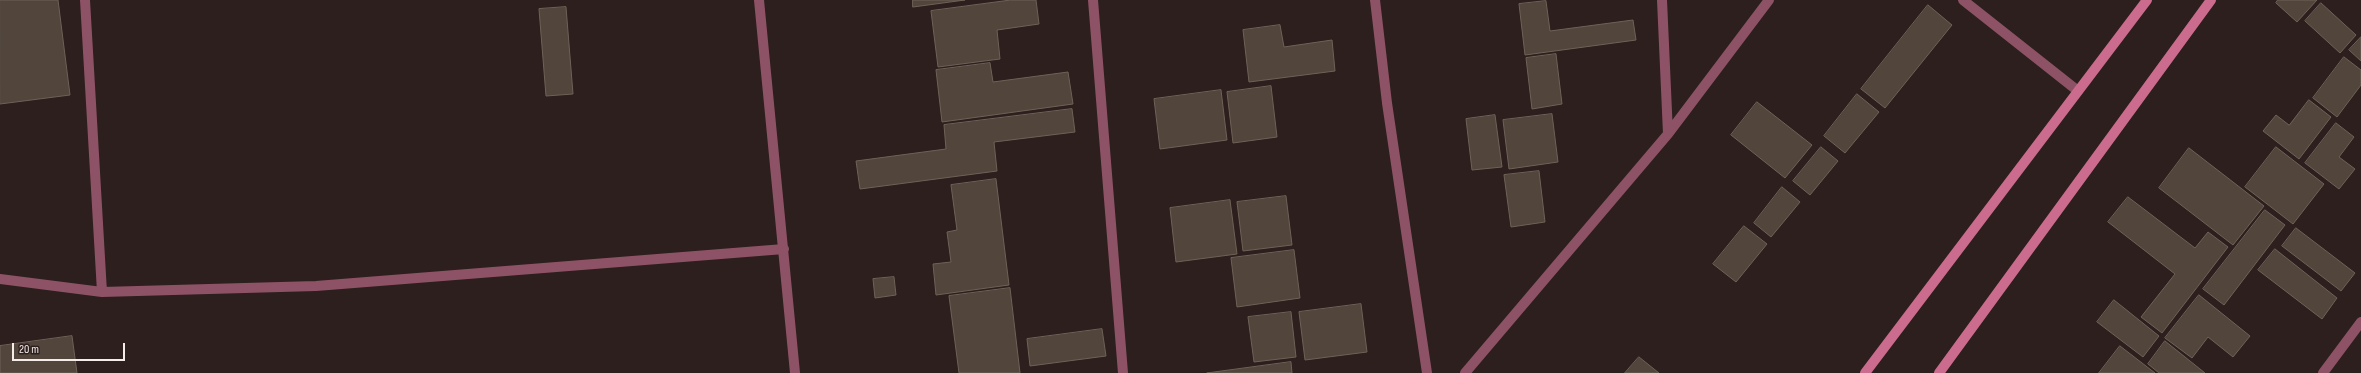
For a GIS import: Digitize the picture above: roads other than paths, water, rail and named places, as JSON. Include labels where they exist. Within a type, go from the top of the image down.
[{"type":"main road","points":[[1865,373],[2147,0]]},
{"type":"main road","points":[[1939,373],[2211,0]]},
{"type":"street","points":[[85,0],[102,292]]},
{"type":"street","points":[[759,0],[795,373]]},
{"type":"street","points":[[1093,0],[1123,373]]},
{"type":"street","points":[[1375,0],[1387,103],[1427,373]]},
{"type":"street","points":[[1662,0],[1668,134]]},
{"type":"street","points":[[1465,373],[1668,134],[1769,0]]},
{"type":"street","points":[[1963,0],[2078,91]]},
{"type":"street","points":[[0,279],[102,292],[316,286],[784,249]]},
{"type":"street","points":[[2323,373],[2361,322]]}]
